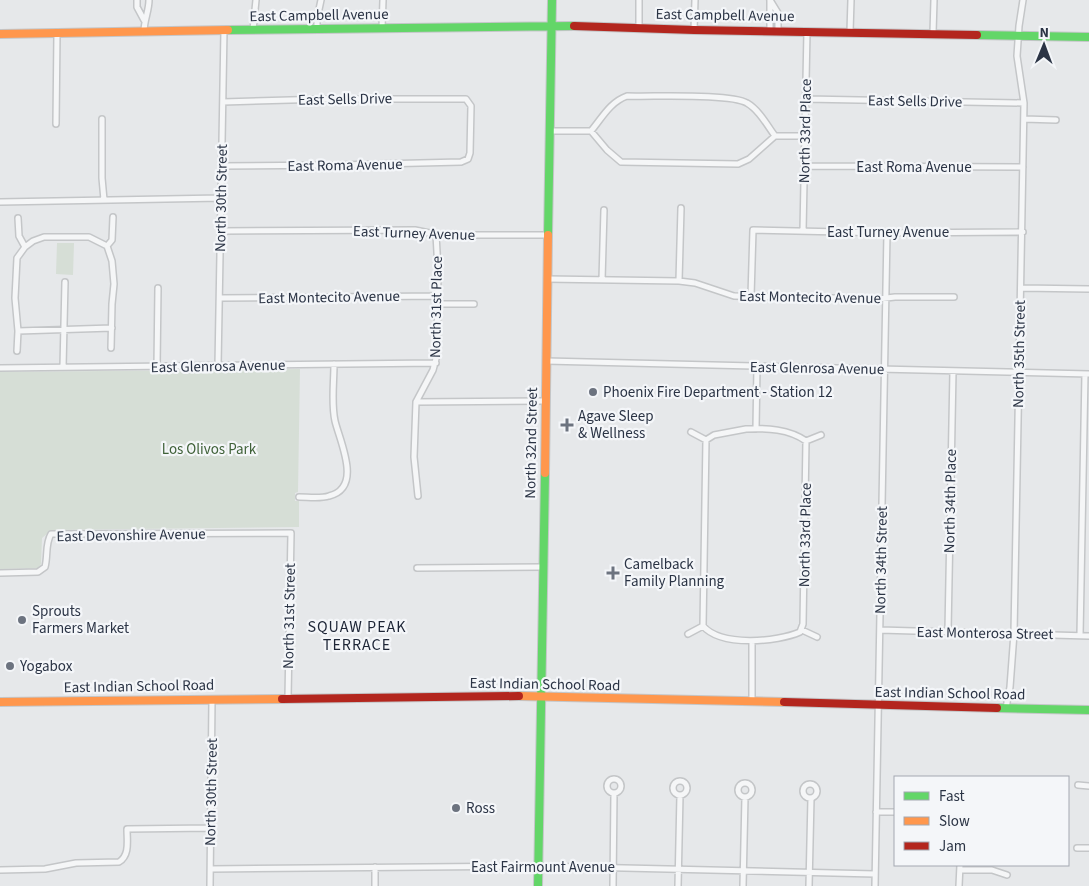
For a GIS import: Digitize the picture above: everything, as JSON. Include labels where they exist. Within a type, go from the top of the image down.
[{"type":"main road","name":"North 32nd Street","points":[[538,886],[552,0]]},
{"type":"main road","name":"East Campbell Avenue","points":[[0,34],[552,25],[694,30],[1089,37]]},
{"type":"main road","name":"East Indian School Road","points":[[0,702],[540,696],[1089,710]]},
{"type":"street","points":[[144,20],[137,7],[137,0],[149,0],[149,8],[144,20],[144,32]]},
{"type":"street","points":[[253,30],[256,0]]},
{"type":"street","points":[[317,29],[321,0]]},
{"type":"street","points":[[382,28],[383,0]]},
{"type":"street","points":[[639,0],[639,27]]},
{"type":"street","points":[[694,30],[695,0]]},
{"type":"street","points":[[770,0],[778,13],[774,31]]},
{"type":"street","points":[[770,0],[774,31]]},
{"type":"street","points":[[850,32],[851,0]]},
{"type":"street","points":[[933,33],[934,0]]},
{"type":"street","name":"North 35th Street","points":[[1006,708],[1010,687],[1014,634],[1024,119],[1018,35],[1023,0]]},
{"type":"street","points":[[770,10],[777,10]]},
{"type":"street","name":"North 30th Street","points":[[218,366],[224,30]]},
{"type":"street","name":"North 33rd Place","points":[[803,231],[807,31]]},
{"type":"street","points":[[56,124],[57,33]]},
{"type":"street","points":[[591,131],[611,105],[627,96],[708,98],[735,99],[747,103],[775,136]]},
{"type":"street","name":"East Sells Drive","points":[[223,102],[466,98],[471,106],[470,152],[468,159]]},
{"type":"street","name":"East Sells Drive","points":[[806,99],[1024,103]]},
{"type":"street","points":[[1024,119],[1056,120]]},
{"type":"street","points":[[102,120],[104,200]]},
{"type":"street","points":[[550,131],[591,131],[607,150],[621,162],[654,163],[738,164],[749,159],[775,136],[805,136]]},
{"type":"street","name":"East Roma Avenue","points":[[221,166],[461,162],[468,159]]},
{"type":"street","name":"East Roma Avenue","points":[[804,166],[1023,167]]},
{"type":"street","points":[[0,202],[221,198]]},
{"type":"street","points":[[679,281],[681,208]]},
{"type":"street","points":[[602,280],[604,210]]},
{"type":"street","points":[[107,246],[112,240],[113,217]]},
{"type":"street","points":[[18,218],[19,236],[25,247]]},
{"type":"street","name":"East Turney Avenue","points":[[221,231],[415,230],[436,234],[548,235]]},
{"type":"street","name":"East Turney Avenue","points":[[751,296],[753,230],[887,234],[1023,232]]},
{"type":"street","name":"North 31st Place","points":[[418,496],[414,457],[416,402],[436,363],[438,270],[436,234]]},
{"type":"street","name":"North 34th Street","points":[[875,886],[887,234]]},
{"type":"street","points":[[17,351],[18,331],[15,298],[17,258],[25,247],[33,241],[44,237],[89,237],[107,246],[112,260],[114,284],[111,348]]},
{"type":"street","name":"East Montecito Avenue","points":[[547,279],[679,281],[695,283],[734,296],[886,299],[896,297],[954,297]]},
{"type":"street","points":[[63,367],[65,282]]},
{"type":"street","points":[[156,366],[158,288]]},
{"type":"street","points":[[1021,288],[1089,289]]},
{"type":"street","name":"East Montecito Avenue","points":[[220,298],[438,296]]},
{"type":"street","points":[[438,304],[474,304]]},
{"type":"street","points":[[18,331],[112,328]]},
{"type":"street","name":"East Glenrosa Avenue","points":[[546,361],[1087,374]]},
{"type":"street","name":"East Glenrosa Avenue","points":[[0,368],[436,363]]},
{"type":"street","points":[[299,497],[329,496],[341,490],[346,478],[346,454],[334,416],[334,364]]},
{"type":"street","points":[[756,428],[757,366]]},
{"type":"street","name":"North 34th Place","points":[[948,631],[953,371]]},
{"type":"street","points":[[1080,635],[1087,374]]},
{"type":"street","points":[[416,402],[545,401]]},
{"type":"street","points":[[706,440],[714,435],[746,428],[782,431],[799,436],[806,441],[821,435]]},
{"type":"street","points":[[691,432],[706,440]]},
{"type":"street","points":[[706,440],[703,626],[707,631],[716,635],[752,641],[792,636],[802,630],[817,637]]},
{"type":"street","name":"North 33rd Place","points":[[802,630],[806,441]]},
{"type":"street","name":"East Devonshire Avenue","points":[[0,572],[38,572],[45,567],[47,541],[51,534],[291,533]]},
{"type":"street","name":"North 31st Street","points":[[288,698],[291,533]]},
{"type":"street","points":[[417,568],[542,567]]},
{"type":"street","points":[[688,634],[703,626]]},
{"type":"street","name":"East Monterosa Street","points":[[880,630],[1089,636]]},
{"type":"street","points":[[752,641],[752,701]]},
{"type":"street","name":"North 30th Street","points":[[210,886],[212,699]]},
{"type":"street","points":[[1078,785],[1089,786]]},
{"type":"street","points":[[613,886],[614,793]]},
{"type":"street","points":[[678,886],[680,794]]},
{"type":"street","points":[[744,886],[745,797]]},
{"type":"street","points":[[809,886],[810,798]]},
{"type":"street","points":[[876,812],[894,812]]},
{"type":"street","points":[[0,870],[45,869],[76,863],[119,862],[127,854],[127,829],[210,828]]},
{"type":"street","points":[[1077,848],[1089,848]]},
{"type":"street","name":"East Fairmount Avenue","points":[[210,869],[538,866],[875,874]]},
{"type":"street","points":[[959,886],[960,867],[992,870],[1007,875]]},
{"type":"street","points":[[375,868],[375,886]]},
{"type":"green space","points":[[57,243],[74,243],[73,275],[56,274]]},
{"type":"green space","name":"Los Olivos Park","points":[[300,369],[298,492],[295,493],[295,501],[299,501],[299,527],[53,530],[42,538],[41,564],[38,568],[0,569],[0,372]]},
{"type":"traffic: fast","points":[[548,235],[552,0]]},
{"type":"traffic: fast","points":[[228,30],[574,26]]},
{"type":"traffic: fast","points":[[977,35],[1089,37]]},
{"type":"traffic: fast","points":[[538,886],[545,473]]},
{"type":"traffic: fast","points":[[997,708],[1089,710]]},
{"type":"traffic: slow","points":[[0,34],[228,30]]},
{"type":"traffic: slow","points":[[545,473],[548,235]]},
{"type":"traffic: slow","points":[[519,696],[784,702]]},
{"type":"traffic: slow","points":[[0,702],[282,699]]},
{"type":"traffic: jam","points":[[574,26],[977,35]]},
{"type":"traffic: jam","points":[[282,699],[519,696]]},
{"type":"traffic: jam","points":[[784,702],[997,708]]},
{"type":"place","name":"Phoenix Fire Department - Station 12","points":[[593,392]]},
{"type":"place","name":"Agave Sleep & Wellness","points":[[567,425]]},
{"type":"place","name":"Camelback Family Planning","points":[[613,573]]},
{"type":"place","name":"Sprouts Farmers Market","points":[[22,620]]},
{"type":"place","name":"Yogabox","points":[[10,666]]},
{"type":"place","name":"Ross","points":[[456,808]]},
{"type":"district","name":"SQUAW PEAK TERRACE","points":[[357,635]]}]
